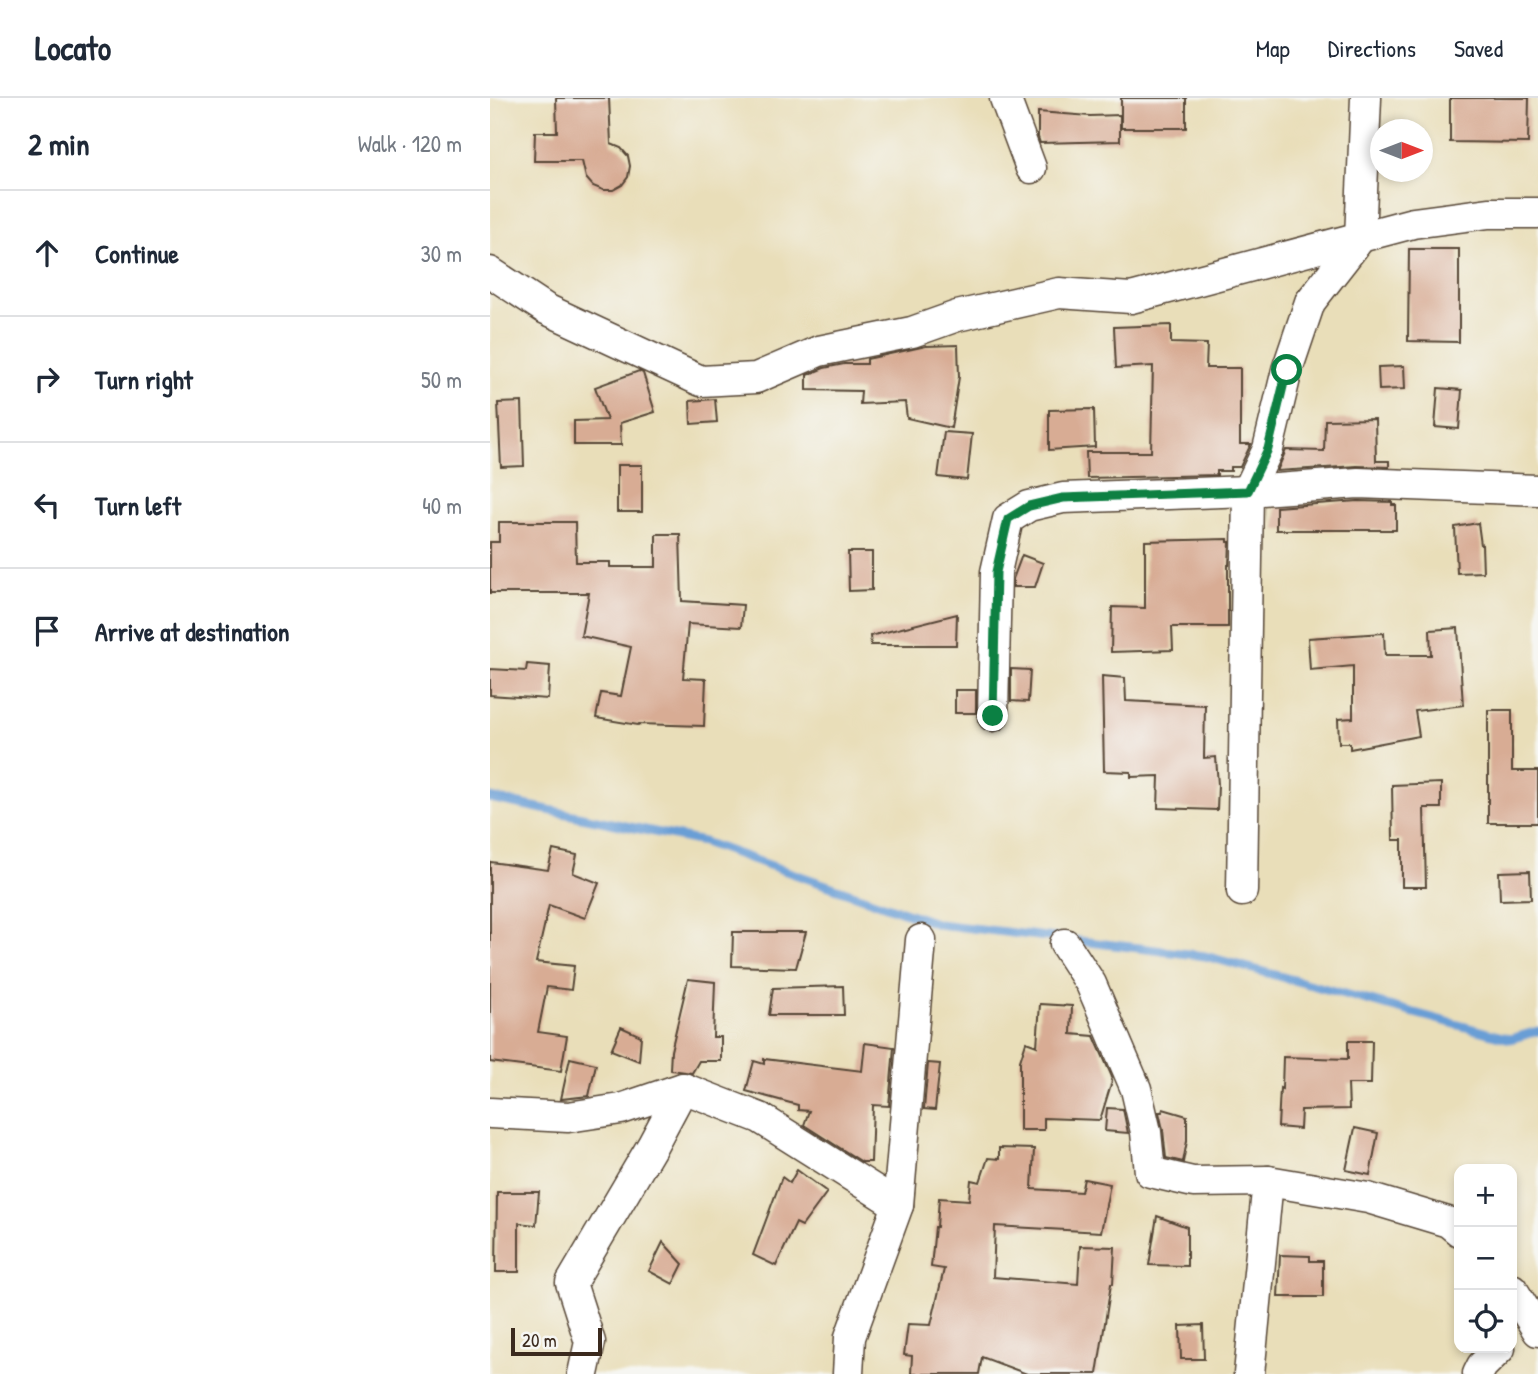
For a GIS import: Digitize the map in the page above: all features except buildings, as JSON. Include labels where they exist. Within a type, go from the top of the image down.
[{"type":"street","points":[[1005,98],[1031,168]]},
{"type":"street","points":[[1242,891],[1248,491],[1268,449],[1287,370],[1310,302],[1360,238],[1366,98]]},
{"type":"street","points":[[490,272],[546,309],[701,381],[755,378],[819,351],[912,332],[957,316],[1059,293],[1131,298],[1413,223],[1489,213],[1538,213]]},
{"type":"street","points":[[993,716],[996,572],[1008,519],[1029,506],[1063,498],[1248,491],[1358,483],[1538,490]]},
{"type":"street","points":[[848,1374],[850,1336],[898,1205],[921,940]]},
{"type":"street","points":[[1065,944],[1091,985],[1136,1090],[1146,1132],[1150,1172],[1193,1182],[1268,1181],[1368,1198],[1448,1222],[1454,1227]]},
{"type":"street","points":[[490,1112],[568,1117],[621,1110],[683,1088],[760,1118],[898,1205]]},
{"type":"street","points":[[583,1374],[590,1342],[571,1283],[683,1088]]},
{"type":"street","points":[[1249,1374],[1268,1181]]},
{"type":"street","points":[[1513,1290],[1529,1322]]},
{"type":"street","points":[[1478,1374],[1495,1353]]},
{"type":"waterway","points":[[490,798],[703,842],[938,924],[1205,956],[1510,1039],[1538,1031]]},
{"type":"route","points":[[993,716],[996,572],[1008,519],[1029,506],[1063,498],[1248,491],[1268,449],[1287,370]]}]
